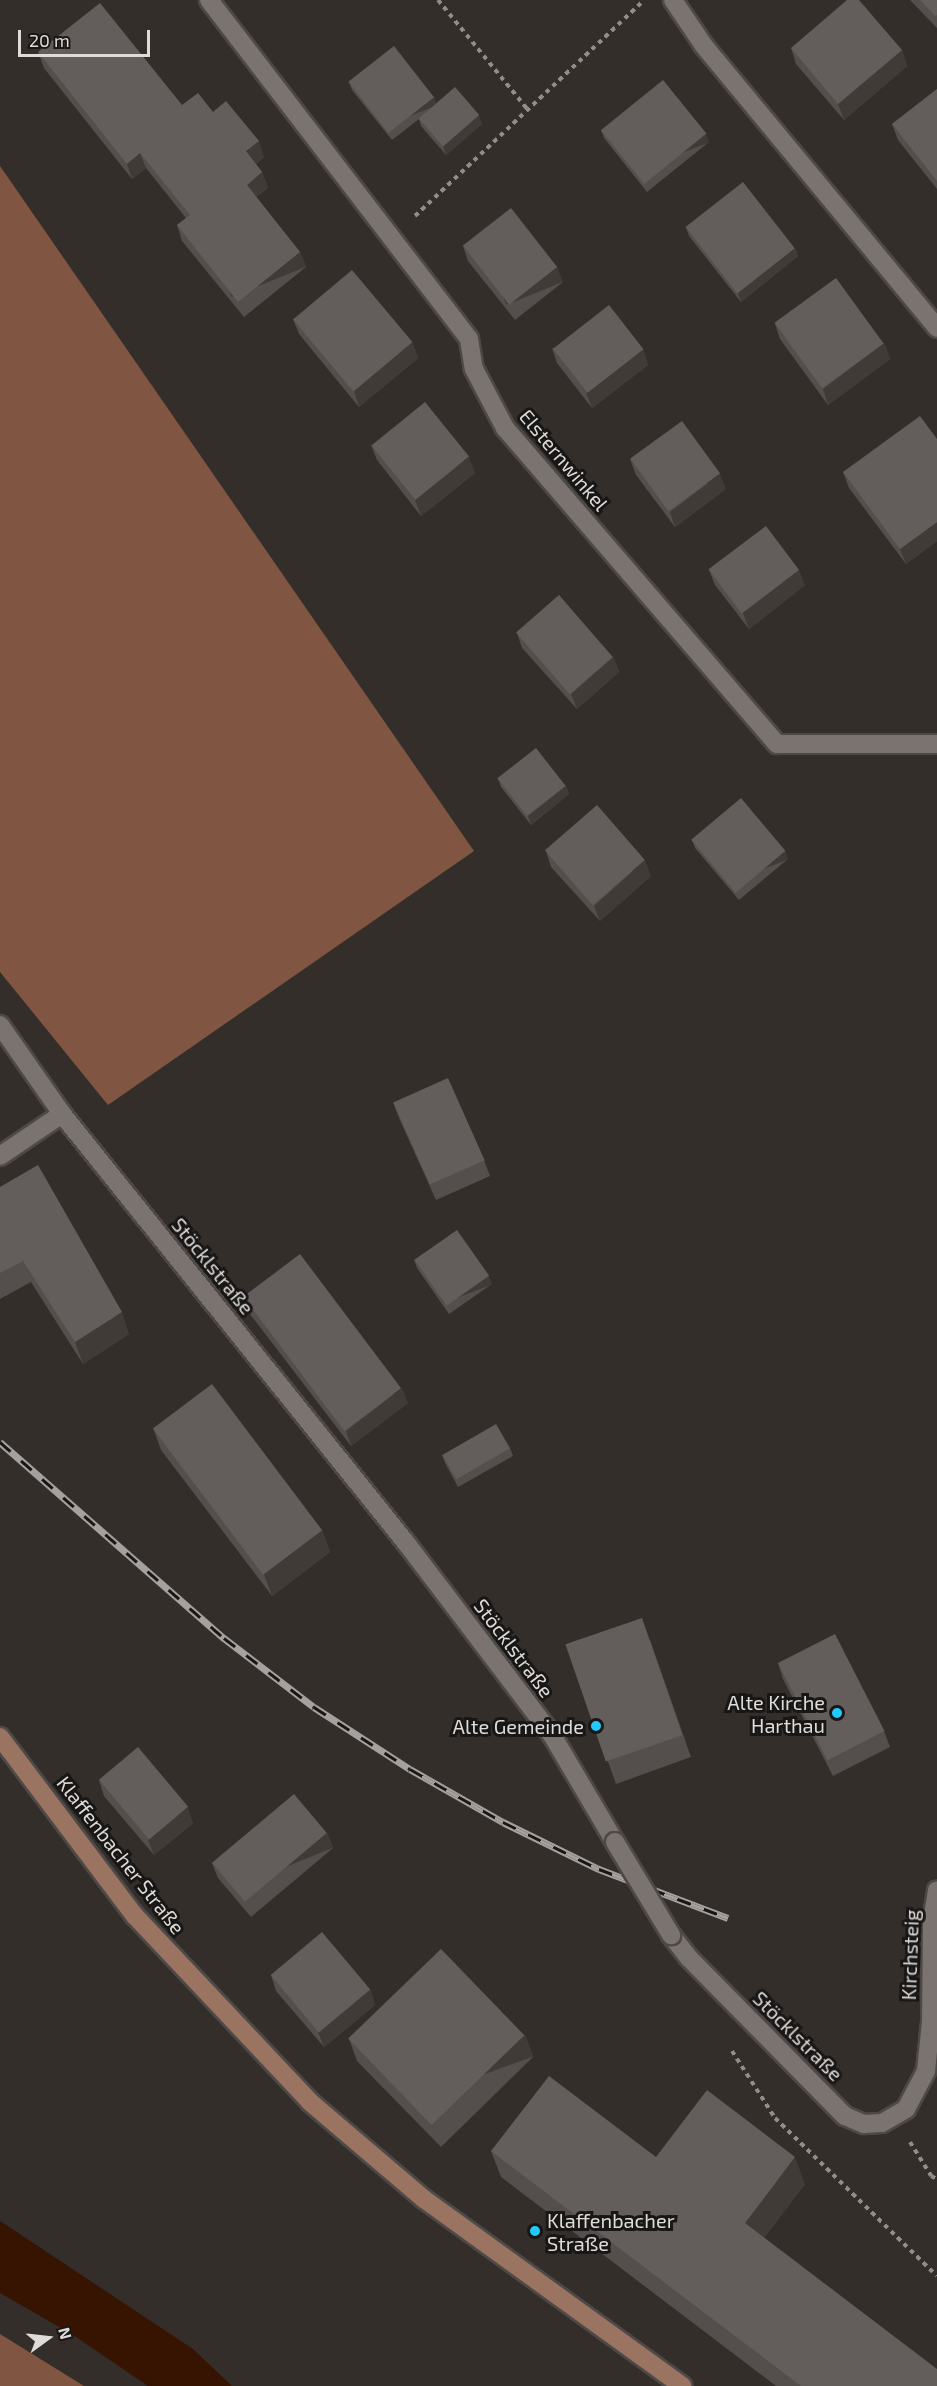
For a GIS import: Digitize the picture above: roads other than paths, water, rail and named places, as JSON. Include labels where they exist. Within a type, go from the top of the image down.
[{"type":"main road","name":"Klaffenbacher Straße","points":[[0,1737],[135,1916],[310,2102],[424,2199],[682,2386]]},
{"type":"street","name":"Elsternwinkel","points":[[209,0],[469,339],[474,369],[505,428],[777,744],[937,744]]},
{"type":"street","points":[[673,0],[704,46],[937,328]]},
{"type":"street","name":"Stöcklstraße","points":[[0,1025],[62,1114],[407,1544],[552,1734],[671,1935],[689,1958],[845,2116],[864,2124],[896,2118]]},
{"type":"street","points":[[0,1156],[62,1114]]},
{"type":"street","name":"Kirchsteig","points":[[896,2118],[906,2109],[926,2071],[931,2022],[932,1922],[937,1890]]},
{"type":"railway","points":[[0,1442],[224,1638],[314,1707],[410,1769],[503,1822],[599,1869],[728,1918]]},
{"type":"place","name":"Alte Kirche Harthau","points":[[837,1713]]},
{"type":"place","name":"Alte Gemeinde","points":[[596,1726]]},
{"type":"place","name":"Klaffenbacher Straße","points":[[535,2231]]}]
